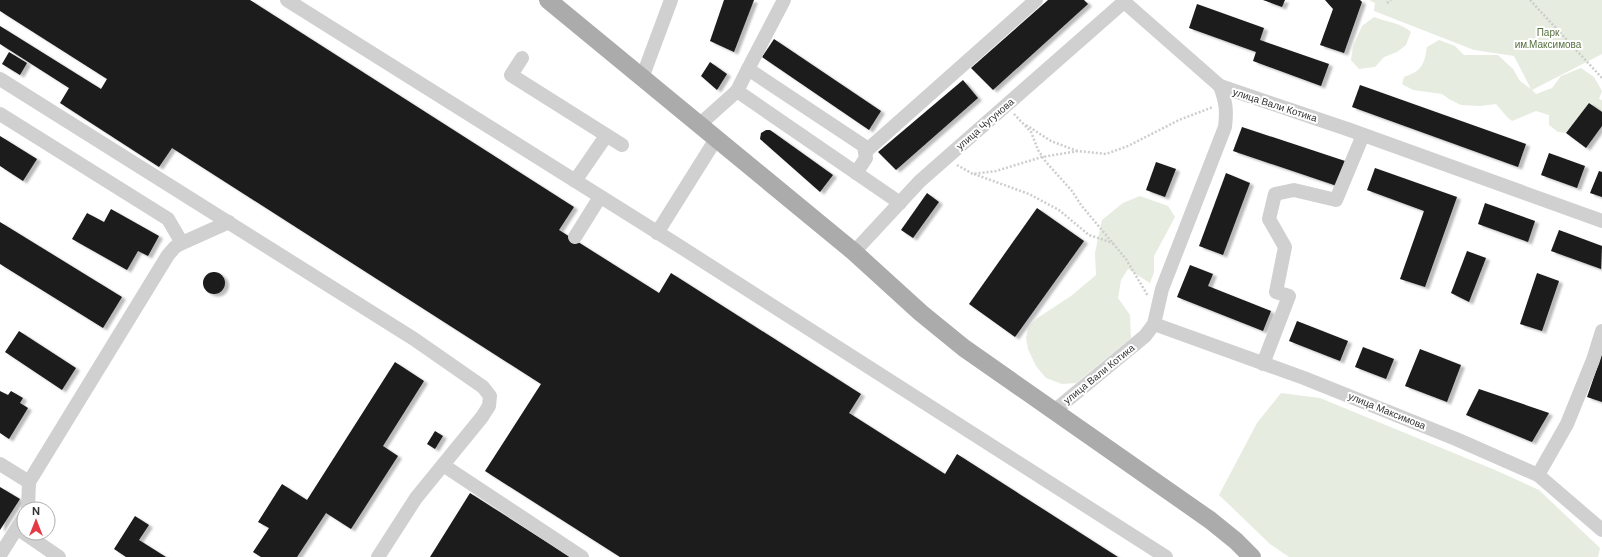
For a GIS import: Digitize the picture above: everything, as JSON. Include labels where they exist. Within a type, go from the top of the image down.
[{"type":"main road","points":[[552,1],[642,78],[854,252],[921,313],[964,348],[1210,520],[1236,541],[1252,557]]},
{"type":"street","points":[[287,0],[575,181],[1166,557]]},
{"type":"street","points":[[642,78],[671,0]]},
{"type":"street","points":[[699,125],[737,91],[784,0]]},
{"type":"street","points":[[865,152],[1036,0]]},
{"type":"street","name":"улица Чугунова","points":[[854,252],[920,181],[1124,1],[1220,86]]},
{"type":"street","points":[[522,58],[511,75],[622,145]]},
{"type":"street","points":[[748,69],[864,146],[866,158],[856,173]]},
{"type":"street","points":[[0,79],[414,339],[483,387],[490,396],[489,406],[482,417],[416,498],[378,557]]},
{"type":"street","name":"улица Вали Котика","points":[[1054,411],[1145,336],[1154,324],[1162,289],[1225,128],[1227,114],[1226,102],[1220,86]]},
{"type":"street","name":"улица Вали Котика","points":[[1220,86],[1362,134],[1602,221]]},
{"type":"street","points":[[737,91],[900,202]]},
{"type":"street","points":[[0,114],[168,219],[182,243]]},
{"type":"street","points":[[1263,364],[1289,296],[1276,292],[1285,247],[1269,219],[1275,194],[1294,190],[1336,200],[1362,134]]},
{"type":"street","points":[[575,181],[606,136]]},
{"type":"street","points":[[657,233],[716,139]]},
{"type":"street","points":[[575,237],[600,197]]},
{"type":"street","points":[[28,501],[29,482],[168,255],[175,247],[182,243],[229,222]]},
{"type":"street","name":"улица Максимова","points":[[1154,324],[1304,378],[1456,439],[1538,475],[1602,530]]},
{"type":"street","points":[[1538,475],[1567,424],[1593,360],[1602,331]]},
{"type":"street","points":[[0,464],[29,482]]},
{"type":"street","points":[[443,465],[582,557]]},
{"type":"street","points":[[1588,518],[1602,524]]},
{"type":"street","points":[[0,555],[16,535]]},
{"type":"street","points":[[39,541],[59,557]]},
{"type":"path","points":[[1387,3],[1391,0]]},
{"type":"path","points":[[1530,0],[1602,78]]},
{"type":"path","points":[[1023,122],[1051,141],[1078,151],[1106,154],[1128,146],[1178,120],[1226,102]]},
{"type":"path","points":[[1007,105],[1031,132],[1042,158],[1072,191],[1081,205],[1126,259],[1151,301],[1159,304]]},
{"type":"path","points":[[973,174],[996,171],[1042,158],[1078,151]]},
{"type":"path","points":[[948,156],[955,163],[973,174],[1029,194],[1058,210],[1089,235],[1113,244]]},
{"type":"green space","name":"Парк им.Максимова","points":[[1369,0],[1602,0],[1602,54],[1532,90],[1536,94],[1552,88],[1561,76],[1581,68],[1594,77],[1602,91],[1599,99],[1602,100],[1602,112],[1589,103],[1566,133],[1558,132],[1549,125],[1549,115],[1536,111],[1512,121],[1496,104],[1480,106],[1461,105],[1442,94],[1413,90],[1402,84],[1404,77],[1418,70],[1425,58],[1427,47],[1439,40],[1455,46],[1464,55],[1498,55],[1513,69],[1520,81],[1531,89],[1514,56],[1474,50],[1374,11],[1375,3]]},
{"type":"green space","points":[[1374,17],[1398,25],[1411,32],[1406,45],[1397,52],[1384,57],[1375,67],[1359,69],[1351,60],[1353,46],[1362,26]]},
{"type":"green space","points":[[1140,196],[1168,206],[1175,217],[1154,256],[1154,272],[1150,283],[1128,269],[1121,280],[1118,298],[1130,315],[1131,338],[1076,383],[1062,384],[1046,378],[1036,366],[1028,349],[1026,338],[1028,328],[1036,319],[1071,296],[1096,275],[1095,253],[1102,220],[1123,203]]},
{"type":"green space","points":[[1281,393],[1320,398],[1495,470],[1539,490],[1600,548],[1598,557],[1289,557],[1270,544],[1219,495],[1257,423]]},
{"type":"building","points":[[0,0],[250,0],[574,207],[559,230],[659,293],[671,273],[861,394],[849,413],[945,474],[957,454],[1118,557],[620,557],[485,471],[541,384],[172,148],[159,167],[60,103],[69,88],[0,44],[0,26],[101,89],[107,79],[0,11]]},
{"type":"building","points":[[724,0],[754,0],[734,52],[710,41]]},
{"type":"building","points":[[1048,0],[1084,0],[1088,4],[993,90],[971,68]]},
{"type":"building","points":[[1263,0],[1285,0],[1282,7]]},
{"type":"building","points":[[1325,0],[1360,0],[1362,2],[1344,53],[1320,45],[1333,9]]},
{"type":"building","points":[[1197,4],[1264,28],[1260,40],[1329,64],[1321,86],[1253,61],[1256,52],[1189,28]]},
{"type":"building","points":[[774,39],[881,111],[869,130],[762,57]]},
{"type":"building","points":[[9,52],[27,63],[20,75],[2,64]]},
{"type":"building","points":[[710,62],[727,74],[717,90],[701,76]]},
{"type":"building","points":[[963,80],[978,98],[896,170],[878,152]]},
{"type":"building","points":[[1360,85],[1526,144],[1518,167],[1352,107]]},
{"type":"building","points":[[1589,103],[1602,112],[1602,126],[1586,148],[1566,133]]},
{"type":"building","points":[[1242,127],[1345,161],[1337,186],[1233,151]]},
{"type":"building","points":[[766,130],[770,130],[833,175],[820,192],[760,139],[761,133]]},
{"type":"building","points":[[0,136],[37,159],[23,181],[0,166]]},
{"type":"building","points":[[1549,153],[1585,166],[1577,188],[1541,175]]},
{"type":"building","points":[[1156,162],[1176,169],[1165,197],[1146,190]]},
{"type":"building","points":[[1375,168],[1457,197],[1425,287],[1400,279],[1424,211],[1367,190]]},
{"type":"building","points":[[1599,171],[1602,172],[1602,197],[1590,193]]},
{"type":"building","points":[[1226,173],[1250,183],[1223,255],[1199,246]]},
{"type":"building","points":[[927,193],[939,202],[913,238],[901,230]]},
{"type":"building","points":[[1485,203],[1535,221],[1528,242],[1478,224]]},
{"type":"building","points":[[1037,208],[1084,241],[1015,337],[969,304]]},
{"type":"building","points":[[111,209],[159,236],[148,256],[138,251],[127,270],[72,239],[87,213],[104,222]]},
{"type":"building","points":[[0,222],[122,297],[103,328],[0,264]]},
{"type":"building","points":[[1559,230],[1602,246],[1601,269],[1551,251]]},
{"type":"building","points":[[1467,251],[1486,258],[1469,302],[1451,293]]},
{"type":"building","points":[[1190,265],[1213,274],[1208,286],[1271,311],[1263,331],[1177,297]]},
{"type":"building","points":[[214,272],[222,275],[225,283],[222,291],[214,294],[206,291],[203,283],[206,275]]},
{"type":"building","points":[[1537,273],[1559,281],[1542,331],[1520,324]]},
{"type":"building","points":[[1297,321],[1348,341],[1340,361],[1289,341]]},
{"type":"building","points":[[19,331],[76,368],[62,390],[5,352]]},
{"type":"building","points":[[1363,347],[1394,359],[1386,379],[1355,367]]},
{"type":"building","points":[[1420,349],[1461,365],[1447,402],[1405,386]]},
{"type":"building","points":[[1602,354],[1602,402],[1587,397]]},
{"type":"building","points":[[395,362],[424,381],[383,446],[398,456],[351,529],[326,513],[297,557],[261,557],[253,552],[269,528],[258,522],[282,484],[307,500]]},
{"type":"building","points":[[1479,389],[1549,413],[1532,442],[1466,415]]},
{"type":"building","points":[[0,391],[8,395],[11,391],[23,398],[20,403],[28,408],[9,439],[0,433]]},
{"type":"building","points":[[435,431],[443,436],[435,449],[427,444]]},
{"type":"building","points":[[0,487],[20,499],[19,501],[16,501],[16,505],[0,530]]},
{"type":"building","points":[[470,493],[570,557],[430,557]]},
{"type":"building","points":[[135,516],[149,525],[139,540],[166,557],[126,557],[114,549]]}]
